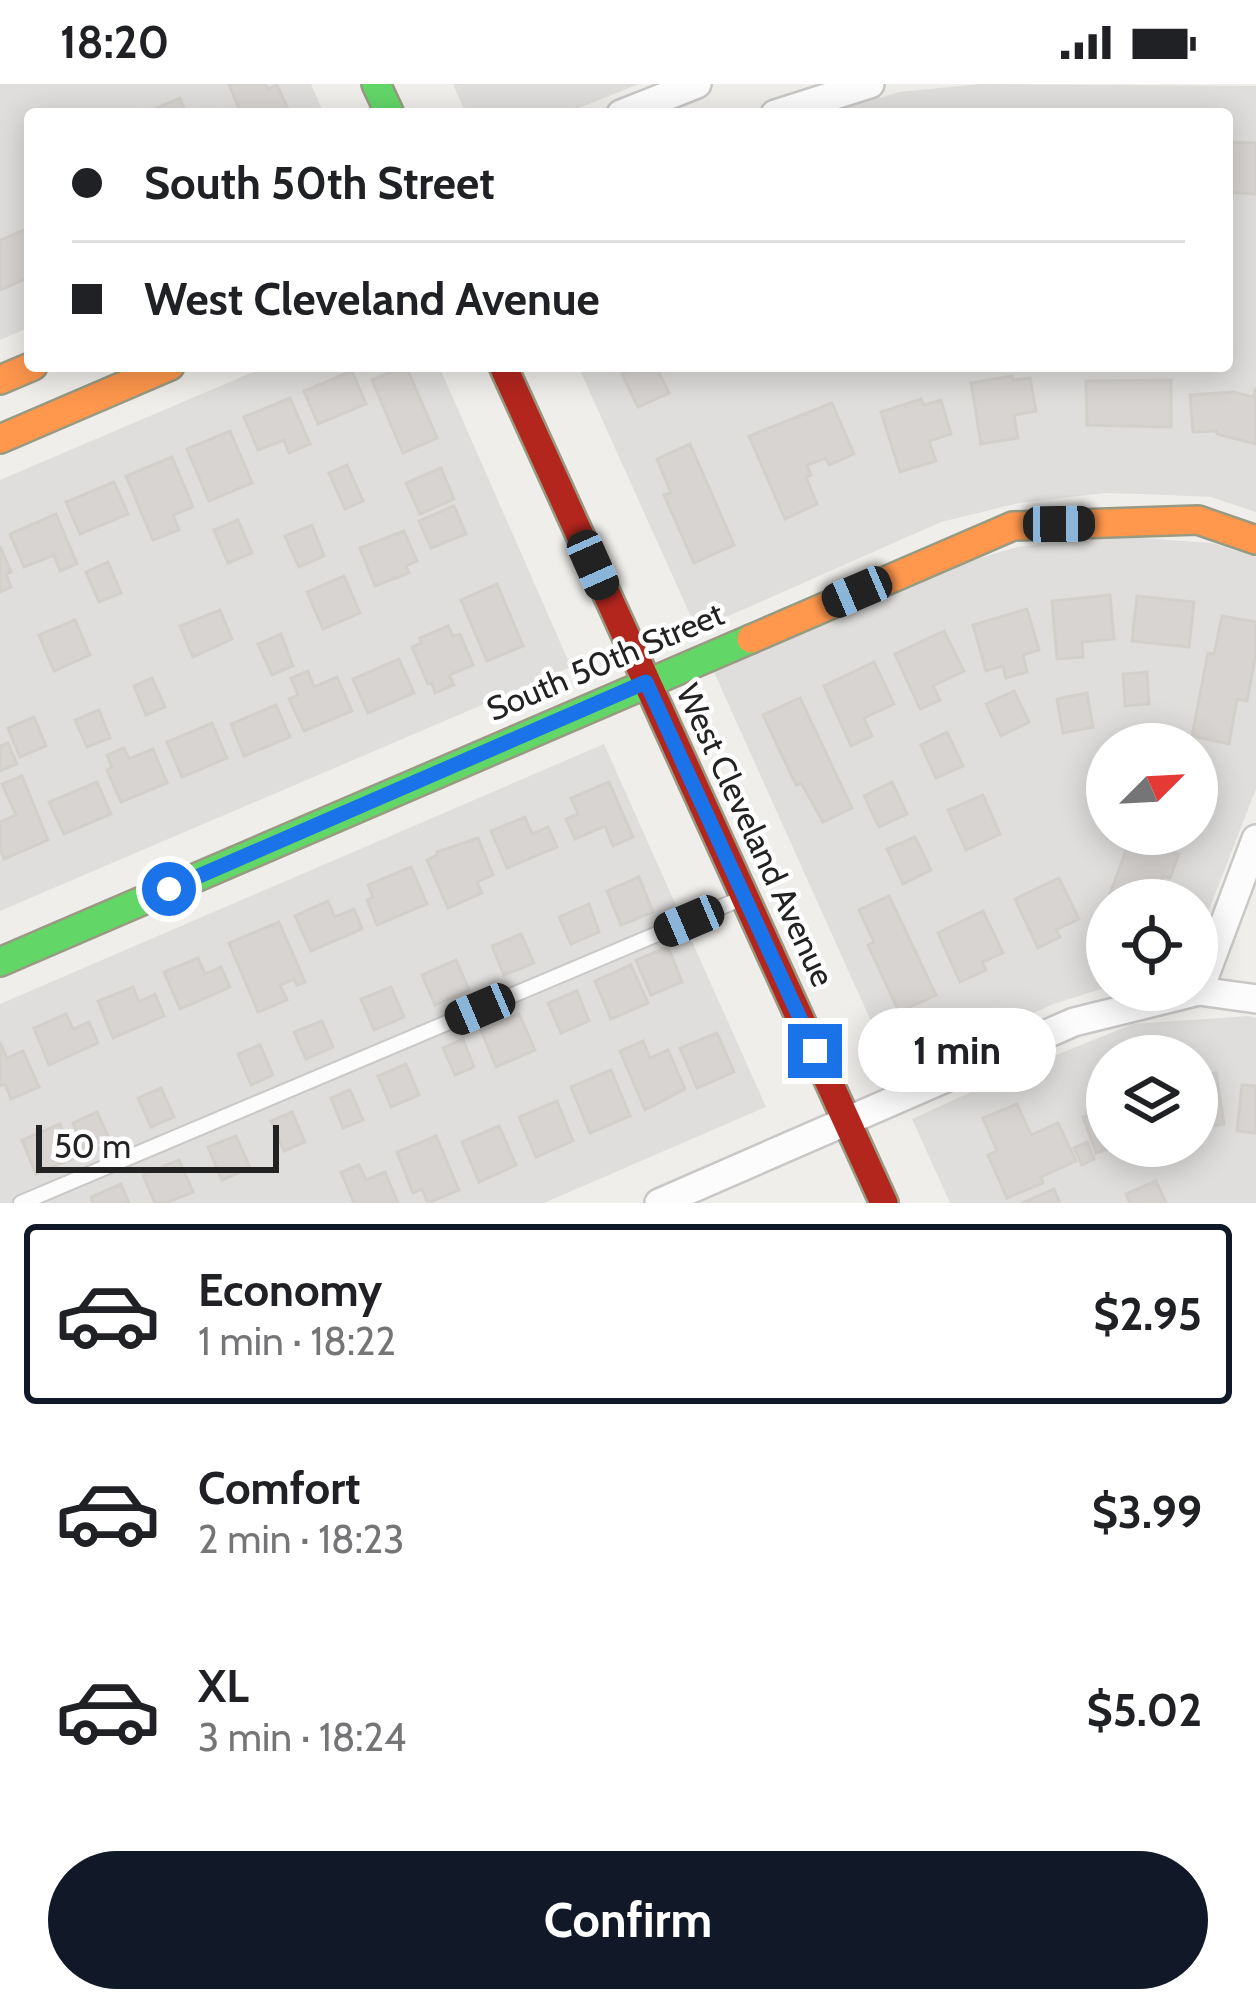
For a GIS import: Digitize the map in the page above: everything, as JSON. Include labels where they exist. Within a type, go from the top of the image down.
[{"type":"street","points":[[636,108],[697,84]]},
{"type":"street","points":[[795,108],[871,84]]},
{"type":"street","points":[[0,440],[156,372]]},
{"type":"street","name":"West Cleveland Avenue","points":[[505,372],[884,1203]]},
{"type":"street","name":"South 50th Street","points":[[0,962],[1013,526],[1198,520],[1256,541]]},
{"type":"street","points":[[1218,940],[1256,839]]},
{"type":"street","points":[[1218,994],[1256,999]]},
{"type":"street","points":[[659,1203],[1074,1022],[1118,1011]]},
{"type":"lane","points":[[21,1203],[745,897]]},
{"type":"shaded area","points":[[0,84],[311,84],[321,108],[24,108],[24,330],[0,340]]},
{"type":"shaded area","points":[[453,84],[639,84],[579,108],[463,108]]},
{"type":"shaded area","points":[[980,84],[1256,86],[1256,512],[1211,497],[1143,494],[1105,493],[1019,503],[941,522],[697,630],[581,372],[1233,372],[1233,108],[847,108],[899,92]]},
{"type":"shaded area","points":[[253,372],[442,372],[571,667],[0,911],[0,480]]},
{"type":"shaded area","points":[[1112,536],[1212,543],[1256,557],[1256,789],[1218,886],[1218,879],[1086,879],[1086,994],[1051,1005],[896,1077],[714,672],[963,563],[1017,547]]},
{"type":"shaded area","points":[[604,744],[766,1107],[544,1203],[0,1203],[0,1004]]},
{"type":"shaded area","points":[[1256,1018],[1256,1203],[950,1203],[912,1119],[1086,1043],[1086,1167],[1218,1167],[1218,1035],[1106,1035],[1133,1024]]},
{"type":"building","points":[[229,84],[265,84],[268,89],[277,85],[287,108],[239,108]]},
{"type":"building","points":[[180,98],[184,108],[157,108]]},
{"type":"building","points":[[1233,142],[1256,143],[1256,194],[1233,192]]},
{"type":"building","points":[[24,230],[24,280],[0,290],[0,240]]},
{"type":"building","points":[[352,372],[366,404],[318,424],[304,391]]},
{"type":"building","points":[[391,372],[409,372],[437,438],[403,453],[372,380]]},
{"type":"building","points":[[659,372],[669,393],[638,407],[622,374]]},
{"type":"building","points":[[1012,376],[1013,380],[1030,378],[1036,411],[1014,415],[1018,438],[981,444],[971,383]]},
{"type":"building","points":[[1171,380],[1171,427],[1087,425],[1086,381]]},
{"type":"building","points":[[1256,388],[1256,444],[1217,431],[1193,432],[1190,395],[1233,392],[1253,397]]},
{"type":"building","points":[[290,398],[310,444],[289,453],[284,440],[258,450],[244,417]]},
{"type":"building","points":[[921,399],[924,405],[941,400],[951,434],[929,441],[936,461],[900,472],[881,412]]},
{"type":"building","points":[[832,403],[854,454],[829,465],[826,458],[807,465],[811,475],[806,477],[817,504],[785,519],[749,436]]},
{"type":"building","points":[[230,431],[252,483],[209,501],[187,449]]},
{"type":"building","points":[[690,444],[734,545],[694,563],[664,495],[671,493],[657,459]]},
{"type":"building","points":[[172,457],[193,507],[173,515],[179,530],[153,540],[126,476]]},
{"type":"building","points":[[347,465],[363,501],[345,509],[329,473]]},
{"type":"building","points":[[441,468],[454,499],[420,514],[406,483]]},
{"type":"building","points":[[114,482],[128,514],[80,534],[66,502]]},
{"type":"building","points":[[454,506],[466,534],[431,548],[419,521]]},
{"type":"building","points":[[56,514],[77,564],[60,571],[54,555],[24,567],[10,534]]},
{"type":"building","points":[[238,520],[252,553],[228,563],[214,530]]},
{"type":"building","points":[[312,525],[324,556],[299,567],[285,536]]},
{"type":"building","points":[[404,531],[417,561],[406,566],[409,573],[375,586],[360,548]]},
{"type":"building","points":[[0,546],[11,572],[6,574],[11,587],[0,592]]},
{"type":"building","points":[[108,562],[121,593],[99,602],[86,572]]},
{"type":"building","points":[[344,576],[360,613],[323,629],[307,592]]},
{"type":"building","points":[[497,584],[523,646],[487,661],[461,600]]},
{"type":"building","points":[[1110,595],[1114,639],[1082,642],[1083,657],[1057,659],[1052,601]]},
{"type":"building","points":[[1137,596],[1194,602],[1189,647],[1132,641]]},
{"type":"building","points":[[1027,609],[1039,650],[1023,655],[1027,672],[1006,678],[1003,666],[986,671],[973,625]]},
{"type":"building","points":[[220,610],[232,639],[193,657],[180,626]]},
{"type":"building","points":[[1222,616],[1256,622],[1247,701],[1237,699],[1229,744],[1218,742],[1218,723],[1195,723],[1208,653],[1214,654]]},
{"type":"building","points":[[75,620],[90,655],[54,671],[39,635]]},
{"type":"building","points":[[448,626],[453,636],[460,634],[473,665],[449,675],[454,685],[435,693],[412,647],[421,643],[420,638]]},
{"type":"building","points":[[944,631],[964,671],[933,686],[940,700],[920,709],[895,654]]},
{"type":"building","points":[[281,634],[293,666],[272,675],[258,644]]},
{"type":"building","points":[[399,659],[414,693],[368,713],[353,679]]},
{"type":"building","points":[[874,662],[894,704],[864,718],[872,736],[851,746],[824,686]]},
{"type":"building","points":[[308,671],[314,687],[337,677],[352,711],[304,731],[289,699],[298,695],[291,678]]},
{"type":"building","points":[[1147,672],[1149,704],[1125,706],[1123,674]]},
{"type":"building","points":[[152,678],[165,707],[146,715],[134,686]]},
{"type":"building","points":[[1014,691],[1029,722],[1001,736],[986,704]]},
{"type":"building","points":[[1087,693],[1092,723],[1063,733],[1057,699]]},
{"type":"building","points":[[800,698],[852,808],[823,822],[801,783],[796,785],[763,715]]},
{"type":"building","points":[[276,705],[290,737],[244,756],[231,724]]},
{"type":"building","points":[[99,710],[110,738],[87,747],[75,720]]},
{"type":"building","points":[[34,717],[46,746],[20,757],[8,728]]},
{"type":"building","points":[[212,723],[227,758],[182,777],[167,742]]},
{"type":"building","points":[[947,732],[963,766],[936,778],[921,745]]},
{"type":"building","points":[[8,743],[17,764],[0,771],[0,746]]},
{"type":"building","points":[[124,748],[129,759],[153,749],[167,783],[121,802],[107,770],[112,767],[107,755]]},
{"type":"building","points":[[22,776],[48,840],[4,859],[0,822],[16,815],[2,784]]},
{"type":"building","points":[[97,782],[111,814],[64,834],[49,802]]},
{"type":"building","points":[[609,782],[633,837],[613,846],[605,826],[575,839],[566,819],[578,814],[571,798]]},
{"type":"building","points":[[892,782],[907,814],[879,827],[864,796]]},
{"type":"building","points":[[983,795],[1000,834],[966,850],[948,810]]},
{"type":"building","points":[[525,817],[532,834],[548,827],[557,847],[507,868],[491,831]]},
{"type":"building","points":[[915,837],[931,870],[903,884],[887,849]]},
{"type":"building","points":[[478,838],[493,875],[477,882],[482,893],[448,908],[427,860]]},
{"type":"building","points":[[1124,855],[1179,855],[1170,878],[1116,879]]},
{"type":"building","points":[[411,867],[427,904],[377,925],[367,900],[373,897],[368,885]]},
{"type":"building","points":[[639,877],[653,912],[621,925],[607,891]]},
{"type":"building","points":[[1059,878],[1079,919],[1056,930],[1060,937],[1038,948],[1015,899]]},
{"type":"building","points":[[889,896],[936,995],[899,1012],[868,945],[874,942],[859,910]]},
{"type":"building","points":[[328,901],[335,917],[354,909],[362,929],[311,951],[295,916]]},
{"type":"building","points":[[589,904],[599,932],[571,944],[559,917]]},
{"type":"building","points":[[983,911],[1003,953],[982,962],[986,970],[960,982],[938,933]]},
{"type":"building","points":[[279,922],[305,982],[297,985],[294,979],[280,985],[287,1000],[258,1012],[229,943]]},
{"type":"building","points":[[521,934],[534,963],[504,975],[492,946]]},
{"type":"building","points":[[668,947],[682,982],[651,995],[636,960]]},
{"type":"building","points":[[198,958],[205,974],[221,967],[230,987],[180,1009],[164,972]]},
{"type":"building","points":[[456,960],[469,990],[435,1005],[422,975]]},
{"type":"building","points":[[631,965],[648,1003],[611,1019],[595,981]]},
{"type":"building","points":[[133,987],[139,1002],[155,994],[164,1016],[113,1038],[98,1001]]},
{"type":"building","points":[[391,987],[404,1017],[374,1030],[361,999]]},
{"type":"building","points":[[577,991],[589,1021],[561,1033],[548,1003]]},
{"type":"building","points":[[66,1014],[73,1029],[89,1022],[98,1043],[49,1065],[34,1028]]},
{"type":"building","points":[[519,1014],[535,1050],[496,1067],[481,1030]]},
{"type":"building","points":[[322,1021],[333,1047],[306,1059],[294,1032]]},
{"type":"building","points":[[717,1033],[734,1072],[697,1088],[680,1048]]},
{"type":"building","points":[[463,1039],[474,1067],[455,1075],[443,1048]]},
{"type":"building","points":[[643,1041],[650,1058],[668,1050],[685,1089],[645,1110],[620,1051]]},
{"type":"building","points":[[0,1042],[7,1058],[23,1051],[39,1087],[11,1099],[5,1084],[0,1086]]},
{"type":"building","points":[[260,1045],[273,1075],[251,1085],[238,1054]]},
{"type":"building","points":[[406,1064],[419,1095],[391,1107],[378,1076]]},
{"type":"building","points":[[611,1070],[630,1116],[590,1133],[571,1087]]},
{"type":"building","points":[[1242,1085],[1256,1086],[1256,1133],[1237,1131]]},
{"type":"building","points":[[1218,1086],[1224,1124],[1218,1125]]},
{"type":"building","points":[[161,1088],[174,1117],[151,1127],[138,1098]]},
{"type":"building","points":[[350,1090],[363,1120],[343,1128],[331,1098]]},
{"type":"building","points":[[557,1101],[573,1141],[536,1157],[519,1117]]},
{"type":"building","points":[[1017,1104],[1031,1135],[1058,1123],[1076,1161],[1041,1177],[1043,1183],[1007,1198],[988,1155],[997,1151],[983,1118]]},
{"type":"building","points":[[97,1112],[111,1143],[86,1154],[73,1123]]},
{"type":"building","points":[[292,1112],[305,1142],[284,1151],[271,1121]]},
{"type":"building","points":[[60,1124],[74,1158],[36,1174],[22,1140]]},
{"type":"building","points":[[499,1126],[516,1165],[479,1182],[462,1142]]},
{"type":"building","points":[[236,1136],[250,1168],[222,1180],[208,1147]]},
{"type":"building","points":[[436,1136],[459,1190],[428,1203],[422,1189],[413,1193],[397,1152]]},
{"type":"building","points":[[1086,1142],[1086,1163],[1082,1165],[1074,1148]]},
{"type":"building","points":[[179,1160],[193,1192],[155,1203],[143,1175]]},
{"type":"building","points":[[359,1165],[366,1180],[385,1172],[398,1203],[354,1203],[341,1172]]},
{"type":"building","points":[[1156,1181],[1166,1203],[1130,1203],[1126,1194]]},
{"type":"building","points":[[121,1184],[129,1203],[93,1203],[91,1197]]},
{"type":"building","points":[[1054,1189],[1060,1203],[1022,1203]]},
{"type":"traffic: fast","points":[[376,84],[387,108]]},
{"type":"traffic: fast","points":[[0,962],[751,639]]},
{"type":"traffic: slow","points":[[0,380],[24,370]]},
{"type":"traffic: slow","points":[[0,439],[156,372]]},
{"type":"traffic: slow","points":[[751,639],[1013,526],[1198,520],[1256,540]]},
{"type":"traffic: jam","points":[[506,372],[884,1203]]},
{"type":"route","points":[[169,889],[646,682],[815,1051]]}]
